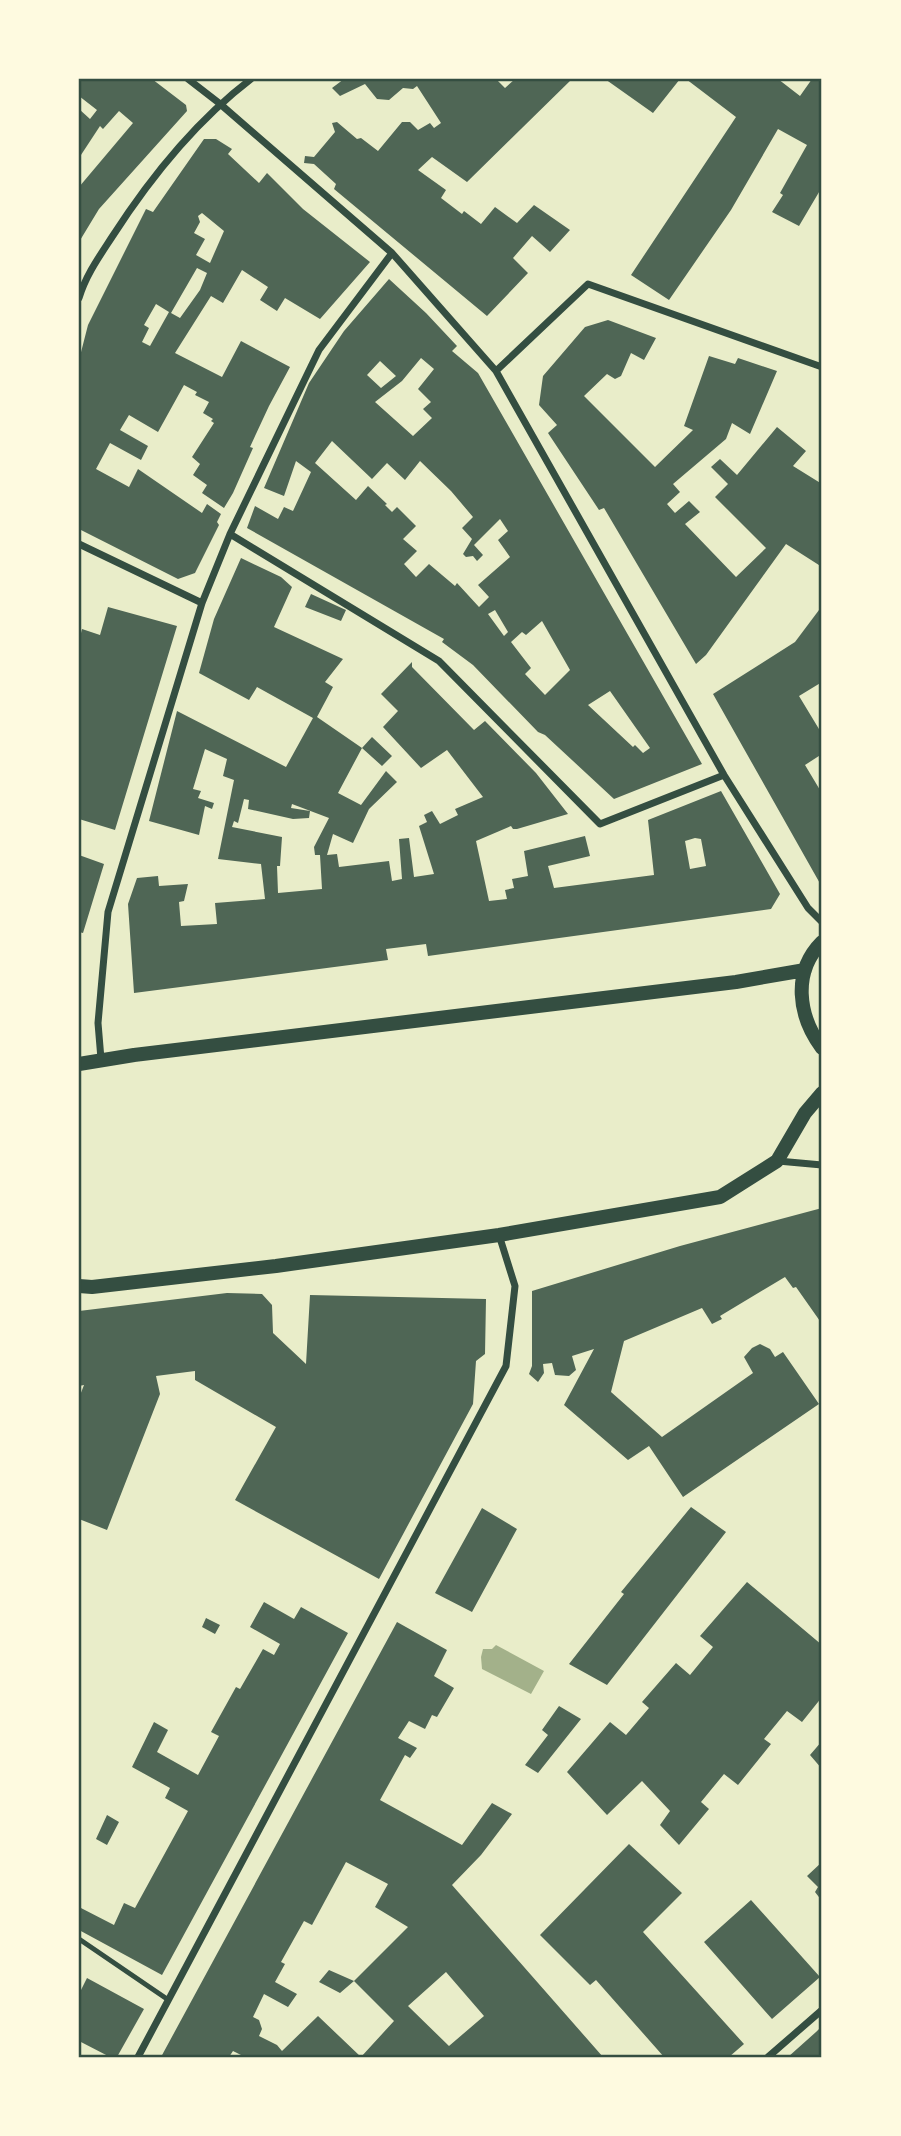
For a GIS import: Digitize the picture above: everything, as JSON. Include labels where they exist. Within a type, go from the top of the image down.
[{"type":"main road","points":[[822,942],[804,970],[801,992],[803,1013],[811,1033],[822,1048]]},
{"type":"main road","points":[[79,1063],[722,983],[804,970]]},
{"type":"main road","points":[[79,1286],[92,1287],[276,1266],[499,1236],[720,1197],[777,1161],[805,1112],[822,1093]]},
{"type":"street","points":[[188,79],[392,253],[496,371],[724,775],[808,908],[822,922]]},
{"type":"street","points":[[79,298],[85,278],[141,193],[219,103],[251,79]]},
{"type":"street","points":[[101,1059],[98,1023],[108,912],[202,603],[230,534],[319,350],[392,253]]},
{"type":"street","points":[[496,371],[588,284],[822,368]]},
{"type":"street","points":[[230,534],[439,661],[600,824],[724,775]]},
{"type":"street","points":[[79,544],[202,603]]},
{"type":"street","points":[[777,1161],[822,1165]]},
{"type":"street","points":[[138,2057],[506,1366],[515,1286],[499,1236]]},
{"type":"street","points":[[768,2057],[822,2010]]},
{"type":"lane","points":[[79,1939],[167,1999]]},
{"type":"shaded area","points":[[496,1645],[544,1671],[531,1694],[482,1669],[483,1649],[492,1649]]},
{"type":"building","points":[[79,79],[152,79],[186,105],[187,111],[99,209],[79,242],[79,187],[133,123],[119,111],[103,129],[100,126],[79,158],[79,109],[90,119],[97,110],[79,96]]},
{"type":"building","points":[[344,79],[496,79],[505,88],[515,79],[572,79],[467,182],[432,157],[418,170],[446,190],[441,198],[481,224],[495,207],[517,223],[534,205],[570,230],[550,252],[532,236],[513,258],[528,273],[487,316],[334,189],[336,184],[314,164],[304,163],[305,156],[314,157],[335,132],[332,123],[337,122],[357,139],[361,138],[378,151],[402,122],[410,122],[418,130],[430,123],[434,128],[441,123],[417,86],[413,89],[403,88],[389,100],[377,99],[365,84],[340,96],[332,88]]},
{"type":"building","points":[[605,79],[680,79],[653,113]]},
{"type":"building","points":[[686,79],[778,79],[800,96],[812,79],[822,79],[822,187],[799,226],[772,212],[807,145],[778,129],[731,210],[669,300],[631,275],[736,117]]},
{"type":"building","points":[[204,139],[216,139],[232,149],[228,154],[259,183],[267,173],[303,209],[370,262],[320,319],[285,298],[277,311],[260,300],[268,287],[242,270],[223,303],[211,296],[175,353],[222,377],[241,341],[290,367],[269,406],[250,447],[253,448],[224,508],[202,493],[207,485],[193,475],[200,464],[192,457],[214,423],[211,421],[213,419],[203,413],[209,402],[195,395],[197,392],[184,385],[158,432],[129,415],[120,430],[148,446],[141,460],[110,443],[96,469],[129,487],[138,469],[202,513],[207,504],[221,514],[217,522],[219,525],[195,573],[178,579],[79,529],[79,360],[88,325],[146,209],[153,212]],"holes":[[[202,213],[224,231],[210,263],[196,255],[205,239],[194,233],[200,222],[198,216]],[[197,268],[207,273],[200,290],[180,318],[171,313]],[[156,304],[169,312],[150,346],[142,342],[149,328],[144,325]]]},
{"type":"building","points":[[389,279],[457,346],[452,351],[478,373],[702,764],[614,799],[545,735],[538,732],[473,665],[442,642],[444,639],[247,528],[255,506],[278,519],[284,507],[293,511],[311,472],[296,461],[284,496],[264,488],[309,383],[344,331]],"holes":[[[421,358],[434,369],[418,389],[431,402],[423,409],[432,418],[413,436],[375,402],[402,381]],[[380,361],[396,376],[381,388],[367,375]],[[332,441],[372,479],[387,463],[405,480],[420,461],[473,517],[462,528],[472,539],[463,554],[466,557],[473,556],[477,561],[483,555],[474,545],[500,519],[508,531],[498,540],[510,557],[478,585],[489,597],[479,607],[457,583],[455,586],[429,564],[416,577],[404,564],[417,551],[403,539],[416,526],[397,507],[392,512],[368,486],[356,500],[315,463]],[[495,610],[508,632],[504,636],[488,614]],[[542,621],[570,670],[545,695],[525,674],[531,668],[511,642],[522,632],[526,635]],[[610,691],[650,748],[643,753],[635,745],[633,747],[588,705]]]},
{"type":"building","points":[[608,320],[656,338],[644,360],[631,353],[621,376],[615,379],[607,374],[584,396],[655,467],[693,430],[684,426],[709,356],[735,364],[738,358],[777,371],[750,434],[732,423],[726,439],[673,484],[680,492],[667,504],[675,513],[689,501],[700,512],[685,524],[736,577],[766,548],[715,497],[728,484],[711,467],[720,459],[737,475],[777,427],[806,451],[793,466],[822,484],[822,567],[786,544],[706,655],[696,664],[604,508],[599,510],[548,433],[557,425],[539,405],[543,376],[585,327]]},
{"type":"building","points":[[241,558],[281,577],[292,587],[274,627],[343,659],[325,682],[333,687],[317,717],[362,748],[338,793],[361,805],[386,771],[397,782],[369,809],[353,843],[333,834],[327,855],[337,854],[339,867],[389,861],[392,881],[402,879],[399,839],[409,838],[414,877],[434,874],[419,826],[427,822],[424,815],[432,811],[440,824],[458,815],[455,809],[483,797],[447,750],[421,768],[383,727],[398,711],[381,694],[412,662],[412,667],[474,730],[485,721],[536,773],[568,814],[517,829],[511,826],[476,841],[489,901],[507,899],[505,890],[514,888],[512,879],[528,876],[524,851],[585,836],[590,856],[548,866],[554,888],[654,875],[648,820],[721,791],[780,894],[771,909],[428,956],[426,944],[386,949],[388,960],[134,993],[128,904],[137,878],[158,876],[159,886],[188,884],[184,901],[179,902],[181,926],[217,924],[215,903],[265,899],[261,864],[218,859],[234,780],[223,776],[227,759],[205,749],[193,789],[201,791],[198,798],[214,803],[212,809],[205,806],[199,835],[149,821],[177,711],[286,767],[313,718],[257,687],[249,700],[199,673],[214,619]],"holes":[[[244,799],[249,800],[248,809],[293,819],[309,818],[310,811],[291,808],[292,804],[329,818],[314,847],[315,855],[320,855],[322,889],[278,893],[277,866],[280,866],[282,837],[232,827],[234,821],[238,823]],[[701,839],[706,866],[690,869],[685,841]]]},
{"type":"building","points":[[311,594],[346,610],[341,621],[305,607]]},
{"type":"building","points":[[822,606],[822,682],[799,696],[822,734],[822,754],[805,765],[820,790],[822,788],[822,887],[713,694],[795,642]]},
{"type":"building","points":[[108,607],[177,626],[115,830],[79,819],[79,641],[82,629],[100,635]]},
{"type":"building","points":[[372,737],[392,756],[382,766],[362,748]]},
{"type":"building","points":[[79,855],[104,864],[83,933],[79,932]]},
{"type":"building","points":[[822,1208],[822,1324],[796,1287],[793,1288],[785,1277],[720,1316],[722,1319],[712,1324],[702,1308],[624,1341],[611,1392],[662,1437],[753,1373],[744,1357],[760,1344],[770,1349],[775,1357],[783,1352],[819,1404],[683,1497],[649,1446],[628,1460],[564,1405],[594,1349],[572,1356],[576,1370],[569,1376],[555,1375],[552,1363],[543,1364],[544,1373],[538,1382],[529,1374],[532,1366],[532,1291],[680,1246]]},
{"type":"building","points":[[227,1293],[262,1294],[272,1305],[273,1333],[306,1364],[310,1295],[486,1299],[485,1354],[476,1361],[473,1404],[379,1579],[235,1500],[276,1427],[195,1380],[195,1371],[156,1376],[160,1394],[107,1530],[79,1519],[79,1398],[84,1385],[79,1386],[79,1311]]},
{"type":"building","points":[[691,1507],[726,1532],[607,1685],[569,1664],[624,1594],[621,1592]]},
{"type":"building","points":[[482,1508],[517,1529],[472,1612],[435,1593]]},
{"type":"building","points":[[747,1582],[822,1645],[822,1697],[802,1722],[787,1711],[764,1739],[771,1744],[738,1785],[724,1774],[701,1802],[709,1809],[679,1845],[660,1825],[670,1811],[642,1781],[607,1815],[567,1772],[610,1722],[626,1735],[649,1708],[642,1702],[676,1663],[690,1675],[713,1647],[700,1636]]},
{"type":"building","points":[[264,1602],[294,1619],[301,1607],[348,1633],[162,1975],[79,1930],[79,1907],[114,1925],[124,1903],[135,1908],[188,1811],[165,1798],[170,1788],[132,1767],[154,1722],[168,1730],[157,1752],[198,1775],[219,1736],[211,1732],[236,1687],[240,1689],[263,1649],[274,1655],[280,1644],[250,1627]]},
{"type":"building","points":[[206,1618],[220,1625],[215,1634],[202,1627]]},
{"type":"building","points":[[397,1622],[447,1650],[434,1676],[454,1688],[437,1717],[432,1715],[425,1729],[409,1721],[398,1738],[417,1748],[410,1758],[405,1755],[380,1800],[462,1845],[492,1803],[512,1814],[481,1855],[452,1885],[603,2057],[361,2057],[298,2057],[295,2055],[245,2057],[233,2051],[229,2057],[161,2057]],"holes":[[[346,1862],[388,1884],[375,1907],[408,1927],[354,1981],[394,2021],[361,2057],[318,2016],[282,2051],[277,2045],[259,2036],[262,2029],[259,2020],[253,2017],[264,1994],[288,2007],[297,1994],[275,1982],[285,1964],[281,1962],[304,1921],[312,1925]],[[446,1972],[484,2016],[449,2046],[408,2006]]]},
{"type":"building","points":[[559,1706],[581,1719],[538,1773],[525,1765],[548,1735],[542,1730]]},
{"type":"building","points":[[822,1741],[822,1769],[810,1755]]},
{"type":"building","points":[[107,1815],[119,1822],[107,1845],[96,1839]]},
{"type":"building","points":[[629,1844],[682,1893],[643,1932],[744,2044],[729,2057],[664,2057],[596,1980],[590,1985],[540,1935]]},
{"type":"building","points":[[822,1862],[822,1901],[815,1892],[818,1887],[807,1876]]},
{"type":"building","points":[[751,1900],[820,1977],[772,2019],[704,1942]]},
{"type":"building","points":[[329,1970],[354,1981],[340,1993],[319,1982]]},
{"type":"building","points":[[87,1978],[144,2009],[117,2057],[110,2057],[79,2041],[79,1994]]},
{"type":"building","points":[[822,2026],[822,2057],[788,2057],[816,2032]]}]
